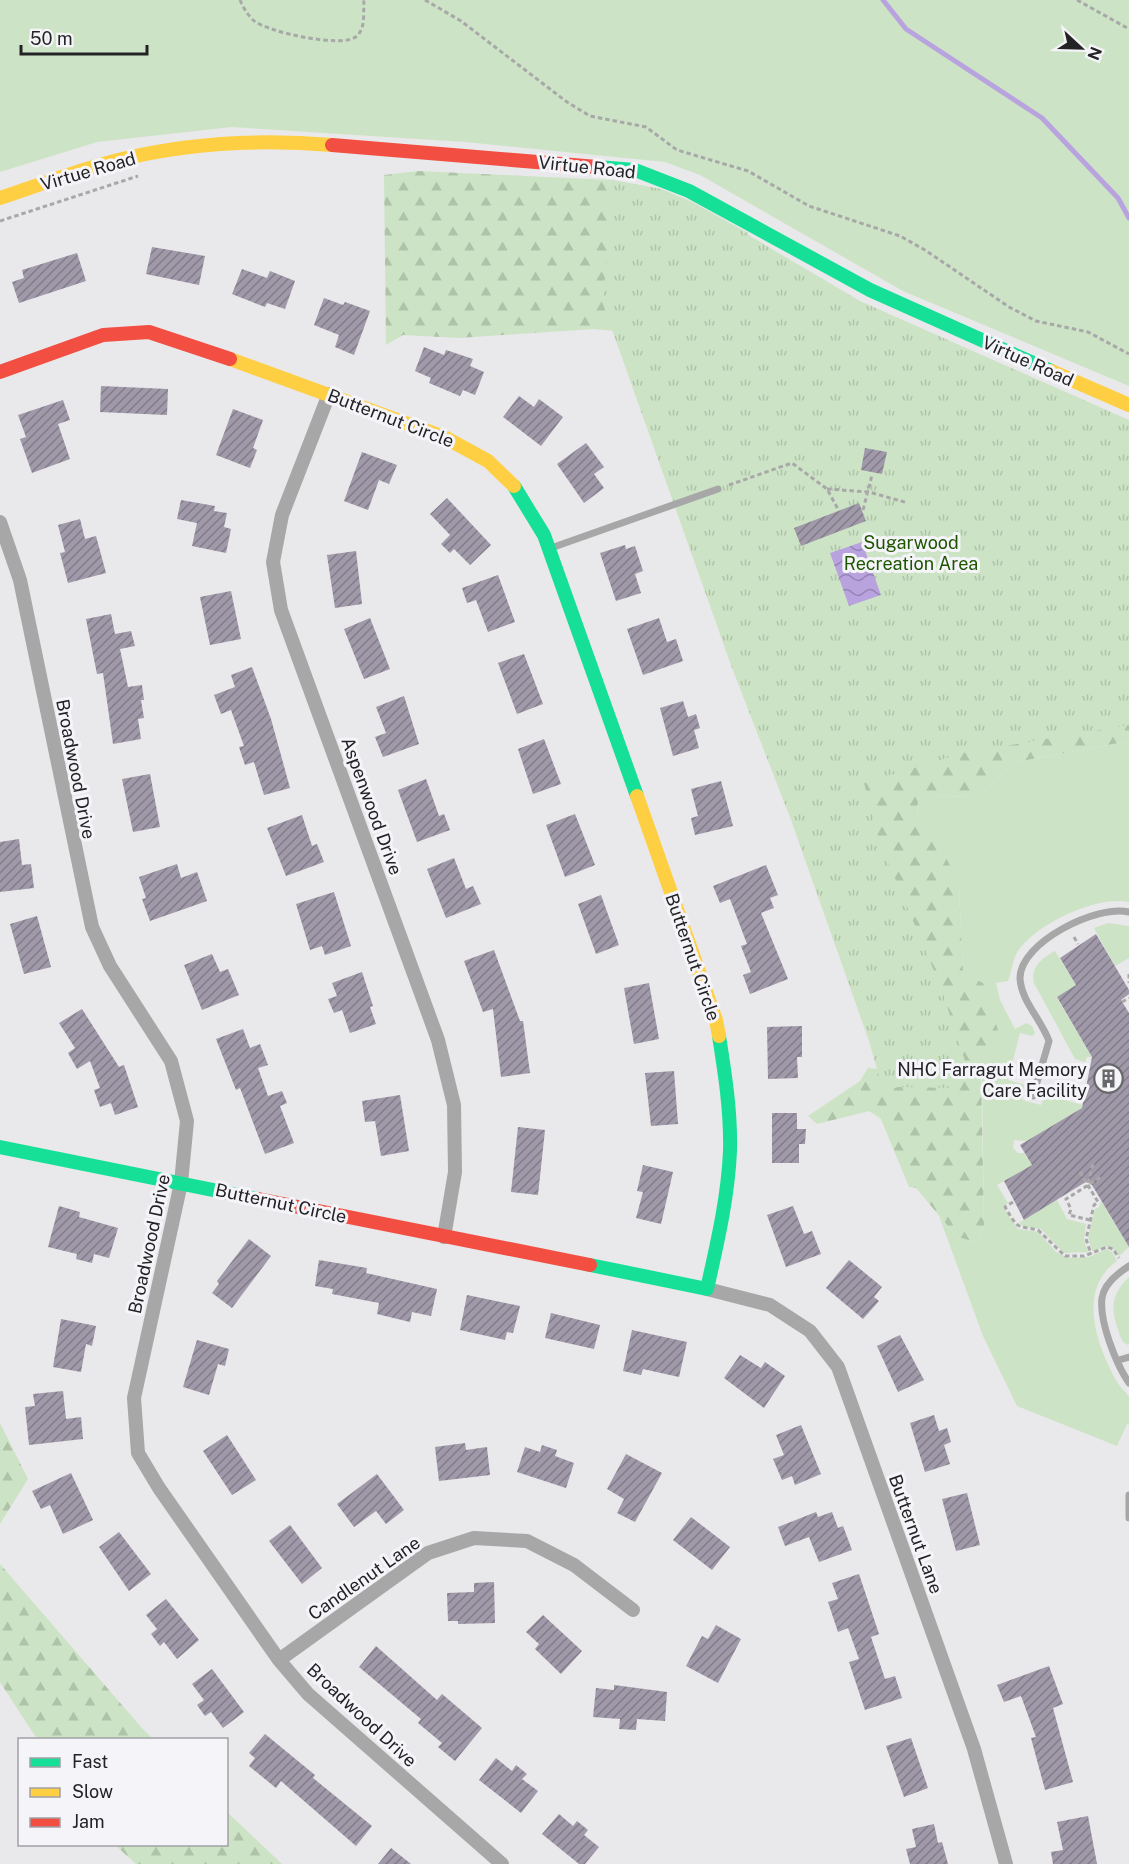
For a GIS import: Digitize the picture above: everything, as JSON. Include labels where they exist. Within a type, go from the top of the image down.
[{"type":"street","name":"Virtue Road","points":[[0,198],[118,160],[206,145],[296,142],[635,170],[677,183],[728,208],[833,270],[906,308],[1129,405]]},
{"type":"street","name":"Butternut Circle","points":[[0,372],[103,335],[149,332],[193,345],[444,436],[488,461],[517,489],[544,535],[716,1020],[726,1077],[730,1131],[728,1183],[707,1289],[0,1147]]},
{"type":"street","name":"Aspenwood Drive","points":[[329,394],[282,516],[273,562],[281,610],[438,1040],[454,1105],[455,1172],[444,1237]]},
{"type":"street","name":"Broadwood Drive","points":[[0,522],[20,580],[92,927],[110,966],[171,1061],[187,1121],[181,1183],[134,1398],[138,1453],[159,1488],[279,1660],[308,1694],[502,1864]]},
{"type":"street","name":"Butternut Lane","points":[[707,1289],[770,1305],[810,1331],[838,1367],[974,1749],[1006,1864]]},
{"type":"street","name":"Candlenut Lane","points":[[279,1660],[428,1553],[474,1538],[527,1541],[574,1565],[633,1610]]},
{"type":"lane","points":[[549,549],[718,489]]},
{"type":"lane","points":[[1034,1096],[1049,1041],[1024,994],[1020,977],[1025,960],[1035,947],[1088,916],[1113,909],[1129,912]]},
{"type":"lane","points":[[1129,1266],[1109,1282],[1102,1297],[1104,1327],[1129,1383]]},
{"type":"lane","points":[[1119,1360],[1129,1357]]},
{"type":"lane","points":[[1129,1495],[1129,1518]]},
{"type":"path","points":[[240,0],[253,20],[268,29],[312,38],[347,41],[356,37],[363,27],[364,0]]},
{"type":"path","points":[[425,0],[461,21],[567,102],[590,116],[646,127],[677,150],[748,171],[809,206],[900,236],[925,250],[1009,307],[1036,321],[1088,332],[1129,354]]},
{"type":"path","points":[[1077,0],[1129,29]]},
{"type":"path","points":[[0,221],[146,173]]},
{"type":"path","points":[[718,489],[792,463],[827,489],[838,509]]},
{"type":"path","points":[[863,510],[872,475]]},
{"type":"path","points":[[827,489],[868,492],[908,503]]},
{"type":"path","points":[[1074,937],[1078,944]]},
{"type":"path","points":[[1129,974],[1129,983]]},
{"type":"path","points":[[1122,1002],[1129,998]]},
{"type":"path","points":[[1088,1185],[1094,1164]]},
{"type":"path","points":[[1080,1172],[1098,1202],[1094,1205],[1086,1239],[1091,1254]]},
{"type":"path","points":[[1090,1220],[1069,1215],[1071,1209],[1066,1199],[1101,1177]]},
{"type":"path","points":[[1013,1202],[1005,1207],[1019,1227],[1041,1232],[1065,1256],[1091,1254],[1107,1247],[1113,1250],[1119,1258]]},
{"type":"green space","points":[[0,0],[1129,0],[1129,386],[903,291],[700,175],[665,162],[465,142],[232,127],[97,142],[0,172]]},
{"type":"green space","points":[[418,171],[612,180],[661,189],[694,203],[748,233],[663,335],[593,329],[459,338],[403,335],[386,345],[384,175]]},
{"type":"green space","name":"Sugarwood Recreation Area","points":[[612,180],[661,189],[694,203],[860,301],[1129,420],[1129,725],[963,753],[864,783],[879,840],[940,985],[967,1067],[957,1088],[899,1087],[883,1090],[869,1041],[791,820],[732,668],[603,304]]},
{"type":"green space","points":[[1129,715],[1129,741],[1016,762],[977,797],[926,796],[918,799],[917,819],[944,853],[959,885],[963,973],[983,983],[998,1030],[988,1067],[981,1067],[984,1226],[976,1242],[957,1237],[916,1188],[909,1187],[881,1119],[869,1111],[817,1124],[808,1116],[860,1081],[868,1068],[939,1074],[907,936],[858,774]]},
{"type":"green space","points":[[1129,741],[1129,902],[1116,901],[1086,907],[1071,912],[1042,928],[1018,951],[1008,981],[996,983],[1000,1000],[1015,1029],[1026,1023],[1032,1026],[1035,1033],[1032,1036],[1020,1033],[1008,1080],[1025,1085],[1022,1100],[1041,1105],[1047,1090],[1062,1094],[1061,1099],[1083,1105],[1082,1108],[1027,1141],[1014,1140],[1013,1148],[1018,1153],[1024,1153],[1032,1165],[997,1185],[1008,1203],[1003,1207],[1018,1229],[1038,1232],[1056,1252],[1068,1258],[1089,1257],[1107,1249],[1112,1252],[1117,1261],[1104,1273],[1097,1287],[1094,1319],[1097,1336],[1110,1368],[1117,1382],[1129,1397],[1129,1425],[1127,1424],[1117,1446],[1017,1406],[983,1336],[939,1216],[957,1237],[976,1242],[984,1226],[982,1073],[963,973],[959,885],[917,819],[918,799],[926,796],[977,797],[1016,762]]},
{"type":"green space","points":[[1108,923],[1129,926],[1129,958],[1115,966],[1094,928]]},
{"type":"green space","points":[[1055,951],[1076,985],[1057,998],[1092,1057],[1087,1057],[1085,1062],[1075,1059],[1034,983],[1035,968]]},
{"type":"green space","points":[[1057,1200],[1067,1219],[1086,1224],[1084,1240],[1088,1252],[1064,1253],[1041,1229],[1024,1227],[1019,1223]]},
{"type":"green space","points":[[1101,1201],[1129,1247],[1119,1256],[1110,1246],[1092,1251],[1088,1237],[1095,1209],[1099,1207]]},
{"type":"green space","points":[[1129,1277],[1128,1345],[1120,1336],[1113,1308],[1119,1289]]},
{"type":"green space","points":[[0,1423],[28,1479],[0,1524]]},
{"type":"green space","points":[[0,1564],[152,1738],[36,1738],[0,1682]]},
{"type":"green space","points":[[228,1813],[282,1864],[136,1864],[116,1846],[228,1846]]},
{"type":"water","points":[[862,542],[881,595],[849,606],[830,553]]},
{"type":"building","points":[[152,247],[205,256],[199,285],[146,274]]},
{"type":"building","points":[[77,253],[86,281],[19,303],[12,282],[24,278],[22,270]]},
{"type":"building","points":[[242,269],[267,278],[270,271],[295,281],[285,309],[267,303],[265,307],[232,294]]},
{"type":"building","points":[[324,298],[343,305],[345,302],[370,311],[354,355],[335,347],[339,335],[314,325]]},
{"type":"building","points":[[424,347],[444,355],[446,350],[473,359],[470,366],[484,372],[475,395],[463,390],[460,396],[429,383],[431,378],[415,371]]},
{"type":"building","points":[[101,386],[168,389],[167,415],[100,412]]},
{"type":"building","points":[[519,396],[534,407],[539,399],[563,417],[541,446],[503,417]]},
{"type":"building","points":[[63,400],[70,420],[58,424],[70,459],[32,473],[20,439],[26,437],[18,415]]},
{"type":"building","points":[[233,409],[263,420],[253,448],[257,450],[250,468],[216,455]]},
{"type":"building","points":[[586,443],[604,467],[594,474],[604,488],[584,503],[557,464]]},
{"type":"building","points":[[865,448],[887,452],[882,474],[861,470]]},
{"type":"building","points":[[362,452],[397,465],[389,484],[379,480],[368,510],[344,501]]},
{"type":"building","points":[[447,498],[491,545],[470,565],[454,549],[450,553],[441,544],[450,535],[430,514]]},
{"type":"building","points":[[181,500],[215,506],[214,511],[227,513],[224,527],[231,529],[226,553],[192,546],[197,523],[177,519]]},
{"type":"building","points":[[859,503],[866,521],[801,546],[794,528]]},
{"type":"building","points":[[80,519],[85,539],[96,536],[106,573],[68,583],[60,553],[65,552],[58,525]]},
{"type":"building","points":[[625,545],[626,549],[635,546],[643,571],[635,574],[641,593],[616,601],[600,553]]},
{"type":"building","points":[[356,551],[362,604],[335,608],[327,555]]},
{"type":"building","points":[[498,575],[515,622],[488,632],[476,600],[467,603],[462,588]]},
{"type":"building","points":[[231,591],[241,639],[210,645],[200,597]]},
{"type":"building","points":[[111,614],[115,634],[131,631],[135,646],[120,649],[128,687],[142,685],[144,700],[141,700],[144,718],[138,719],[141,739],[113,744],[103,673],[97,674],[86,619]]},
{"type":"building","points":[[370,618],[390,669],[364,679],[344,629]]},
{"type":"building","points":[[659,618],[667,642],[676,639],[683,661],[643,675],[627,629]]},
{"type":"building","points":[[524,654],[543,704],[517,714],[498,663]]},
{"type":"building","points":[[252,667],[271,719],[290,788],[264,795],[254,762],[245,765],[239,747],[244,746],[231,710],[221,714],[214,695],[235,687],[231,675]]},
{"type":"building","points":[[404,696],[419,744],[383,757],[375,737],[386,733],[376,707]]},
{"type":"building","points":[[683,701],[688,717],[696,714],[700,728],[694,730],[699,748],[673,756],[660,708]]},
{"type":"building","points":[[544,739],[561,784],[533,794],[518,749]]},
{"type":"building","points":[[150,774],[160,827],[133,832],[122,779]]},
{"type":"building","points":[[426,779],[439,816],[444,814],[450,830],[417,842],[398,790]]},
{"type":"building","points":[[721,781],[733,826],[695,835],[691,818],[698,816],[691,789]]},
{"type":"building","points":[[575,814],[595,865],[565,877],[546,825]]},
{"type":"building","points":[[302,815],[312,846],[317,844],[324,862],[286,876],[267,828]]},
{"type":"building","points":[[19,839],[22,865],[31,864],[34,888],[0,892],[0,842]]},
{"type":"building","points":[[454,858],[466,889],[473,886],[481,904],[446,918],[427,869]]},
{"type":"building","points":[[177,864],[181,878],[197,872],[207,901],[150,921],[142,899],[146,898],[139,877]]},
{"type":"building","points":[[766,865],[778,895],[770,898],[774,908],[761,913],[788,979],[750,994],[743,975],[751,972],[741,946],[747,944],[730,899],[720,903],[713,886]]},
{"type":"building","points":[[334,892],[351,946],[325,955],[322,946],[310,950],[296,904]]},
{"type":"building","points":[[601,895],[619,945],[596,954],[578,904]]},
{"type":"building","points":[[37,916],[51,967],[24,974],[10,924]]},
{"type":"building","name":"NHC Farragut Memory Care Facility","points":[[1096,934],[1129,990],[1129,994],[1121,1000],[1129,1013],[1129,1247],[1089,1180],[1024,1220],[1004,1181],[1032,1165],[1020,1145],[1082,1108],[1092,1057],[1057,997],[1076,985],[1060,958]]},
{"type":"building","points":[[494,950],[520,1021],[523,1021],[530,1073],[501,1077],[493,1009],[483,1012],[464,961]]},
{"type":"building","points":[[212,954],[220,972],[228,969],[239,995],[202,1010],[184,965]]},
{"type":"building","points":[[362,972],[376,1024],[350,1033],[342,1010],[334,1013],[328,999],[337,996],[332,983]]},
{"type":"building","points":[[649,983],[659,1039],[634,1044],[624,988]]},
{"type":"building","points":[[82,1009],[119,1067],[124,1065],[138,1107],[115,1115],[111,1103],[100,1107],[94,1090],[100,1088],[90,1061],[77,1069],[68,1053],[75,1048],[59,1023]]},
{"type":"building","points":[[802,1026],[802,1057],[797,1057],[798,1078],[768,1079],[767,1027]]},
{"type":"building","points":[[243,1029],[250,1048],[260,1044],[268,1065],[258,1068],[268,1096],[282,1091],[287,1103],[280,1106],[294,1143],[265,1154],[240,1088],[236,1090],[216,1039]]},
{"type":"building","points":[[674,1071],[678,1124],[651,1126],[645,1073]]},
{"type":"building","points":[[400,1095],[409,1151],[381,1156],[375,1121],[365,1122],[362,1101]]},
{"type":"building","points":[[772,1113],[797,1113],[797,1129],[806,1129],[805,1144],[799,1144],[799,1163],[772,1163]]},
{"type":"building","points":[[518,1127],[545,1130],[538,1195],[511,1192]]},
{"type":"building","points":[[643,1165],[673,1172],[661,1224],[636,1218],[643,1192],[637,1191]]},
{"type":"building","points":[[59,1206],[80,1212],[79,1217],[118,1228],[109,1258],[94,1254],[92,1263],[76,1259],[77,1254],[48,1247]]},
{"type":"building","points":[[793,1206],[804,1234],[812,1231],[821,1254],[786,1267],[767,1215]]},
{"type":"building","points":[[249,1239],[271,1256],[232,1308],[212,1293],[219,1284],[217,1281]]},
{"type":"building","points":[[319,1260],[367,1268],[366,1273],[437,1289],[431,1316],[412,1312],[410,1322],[377,1314],[379,1303],[332,1294],[333,1289],[315,1286]]},
{"type":"building","points":[[849,1260],[882,1287],[874,1297],[879,1301],[863,1319],[826,1288]]},
{"type":"building","points":[[467,1295],[520,1306],[513,1333],[507,1332],[505,1340],[460,1330]]},
{"type":"building","points":[[551,1313],[600,1325],[594,1349],[545,1338]]},
{"type":"building","points":[[61,1319],[96,1326],[92,1346],[86,1344],[81,1372],[53,1367]]},
{"type":"building","points":[[632,1330],[687,1342],[679,1377],[643,1369],[641,1375],[623,1371]]},
{"type":"building","points":[[900,1335],[924,1380],[898,1392],[877,1346]]},
{"type":"building","points":[[197,1340],[229,1349],[225,1366],[218,1364],[209,1395],[183,1387]]},
{"type":"building","points":[[740,1355],[761,1368],[765,1362],[785,1376],[764,1408],[724,1378]]},
{"type":"building","points":[[63,1391],[66,1419],[81,1417],[83,1439],[29,1445],[25,1407],[35,1406],[33,1394]]},
{"type":"building","points":[[934,1415],[939,1431],[947,1428],[951,1442],[944,1445],[950,1464],[925,1472],[910,1423]]},
{"type":"building","points":[[801,1425],[821,1474],[795,1485],[792,1476],[782,1480],[773,1459],[784,1455],[776,1435]]},
{"type":"building","points":[[227,1435],[256,1480],[232,1495],[203,1451]]},
{"type":"building","points":[[465,1443],[466,1450],[487,1447],[490,1475],[439,1481],[435,1447]]},
{"type":"building","points":[[542,1445],[557,1450],[555,1456],[574,1463],[566,1488],[517,1472],[525,1447],[540,1452]]},
{"type":"building","points":[[626,1454],[662,1473],[635,1522],[617,1513],[624,1499],[607,1489]]},
{"type":"building","points":[[71,1473],[93,1520],[63,1534],[50,1505],[41,1509],[32,1491]]},
{"type":"building","points":[[377,1474],[404,1510],[386,1524],[376,1511],[354,1527],[337,1504]]},
{"type":"building","points":[[967,1493],[980,1545],[956,1551],[942,1499]]},
{"type":"building","points":[[816,1512],[818,1517],[832,1512],[838,1528],[843,1526],[852,1550],[819,1562],[809,1537],[785,1546],[778,1527]]},
{"type":"building","points":[[691,1517],[730,1547],[712,1570],[673,1540]]},
{"type":"building","points":[[290,1525],[322,1568],[302,1584],[269,1541]]},
{"type":"building","points":[[119,1532],[151,1574],[129,1591],[99,1547]]},
{"type":"building","points":[[859,1574],[879,1634],[871,1637],[885,1679],[895,1676],[902,1698],[865,1710],[849,1662],[859,1659],[848,1628],[838,1632],[828,1602],[838,1599],[832,1583]]},
{"type":"building","points":[[494,1582],[495,1623],[458,1624],[458,1621],[448,1621],[447,1593],[474,1592],[474,1583]]},
{"type":"building","points":[[166,1599],[199,1640],[177,1659],[164,1642],[160,1646],[151,1634],[157,1629],[146,1615]]},
{"type":"building","points":[[543,1615],[582,1651],[561,1674],[535,1649],[539,1644],[526,1632]]},
{"type":"building","points":[[716,1625],[741,1639],[718,1683],[686,1666],[702,1636],[708,1639]]},
{"type":"building","points":[[376,1646],[437,1700],[442,1694],[482,1728],[455,1761],[438,1747],[442,1743],[418,1723],[421,1719],[359,1667]]},
{"type":"building","points":[[1049,1666],[1063,1704],[1053,1708],[1073,1782],[1045,1790],[1031,1738],[1036,1737],[1021,1696],[1004,1702],[997,1685]]},
{"type":"building","points":[[212,1669],[244,1712],[223,1728],[211,1712],[205,1716],[197,1705],[204,1700],[192,1684]]},
{"type":"building","points":[[614,1685],[667,1692],[665,1721],[637,1719],[636,1730],[619,1729],[620,1719],[593,1717],[596,1688],[614,1690]]},
{"type":"building","points":[[265,1734],[315,1775],[313,1778],[372,1826],[356,1846],[281,1781],[276,1788],[249,1766],[255,1758],[249,1753]]},
{"type":"building","points":[[911,1738],[928,1788],[904,1797],[886,1746]]},
{"type":"building","points":[[496,1758],[512,1771],[516,1765],[527,1774],[522,1779],[538,1791],[521,1813],[479,1780]]},
{"type":"building","points":[[559,1814],[573,1826],[577,1821],[588,1830],[584,1835],[599,1847],[585,1864],[579,1864],[542,1834]]},
{"type":"building","points":[[1088,1816],[1097,1864],[1053,1864],[1051,1852],[1063,1850],[1057,1822]]},
{"type":"building","points":[[934,1824],[938,1843],[942,1842],[948,1864],[910,1864],[906,1849],[916,1847],[912,1829]]},
{"type":"building","points":[[391,1848],[411,1864],[378,1864]]},
{"type":"waterway","points":[[883,0],[906,29],[1042,118],[1118,198],[1129,218]]},
{"type":"traffic: fast","points":[[597,167],[635,170],[689,191],[870,290],[1051,371]]},
{"type":"traffic: fast","points":[[514,486],[544,535],[637,796]]},
{"type":"traffic: fast","points":[[590,1265],[707,1289],[724,1203],[730,1151],[729,1107],[719,1036]]},
{"type":"traffic: fast","points":[[0,1147],[258,1199]]},
{"type":"traffic: slow","points":[[0,198],[73,173],[144,154],[224,144],[278,142],[332,145]]},
{"type":"traffic: slow","points":[[230,359],[444,437],[488,461],[514,486]]},
{"type":"traffic: slow","points":[[1051,371],[1129,405]]},
{"type":"traffic: slow","points":[[637,796],[716,1020],[719,1036]]},
{"type":"traffic: jam","points":[[332,145],[597,167]]},
{"type":"traffic: jam","points":[[0,372],[103,335],[149,332],[230,359]]},
{"type":"traffic: jam","points":[[258,1199],[590,1265]]},
{"type":"place","name":"NHC Farragut Memory Care Facility","points":[[1108,1079]]}]
